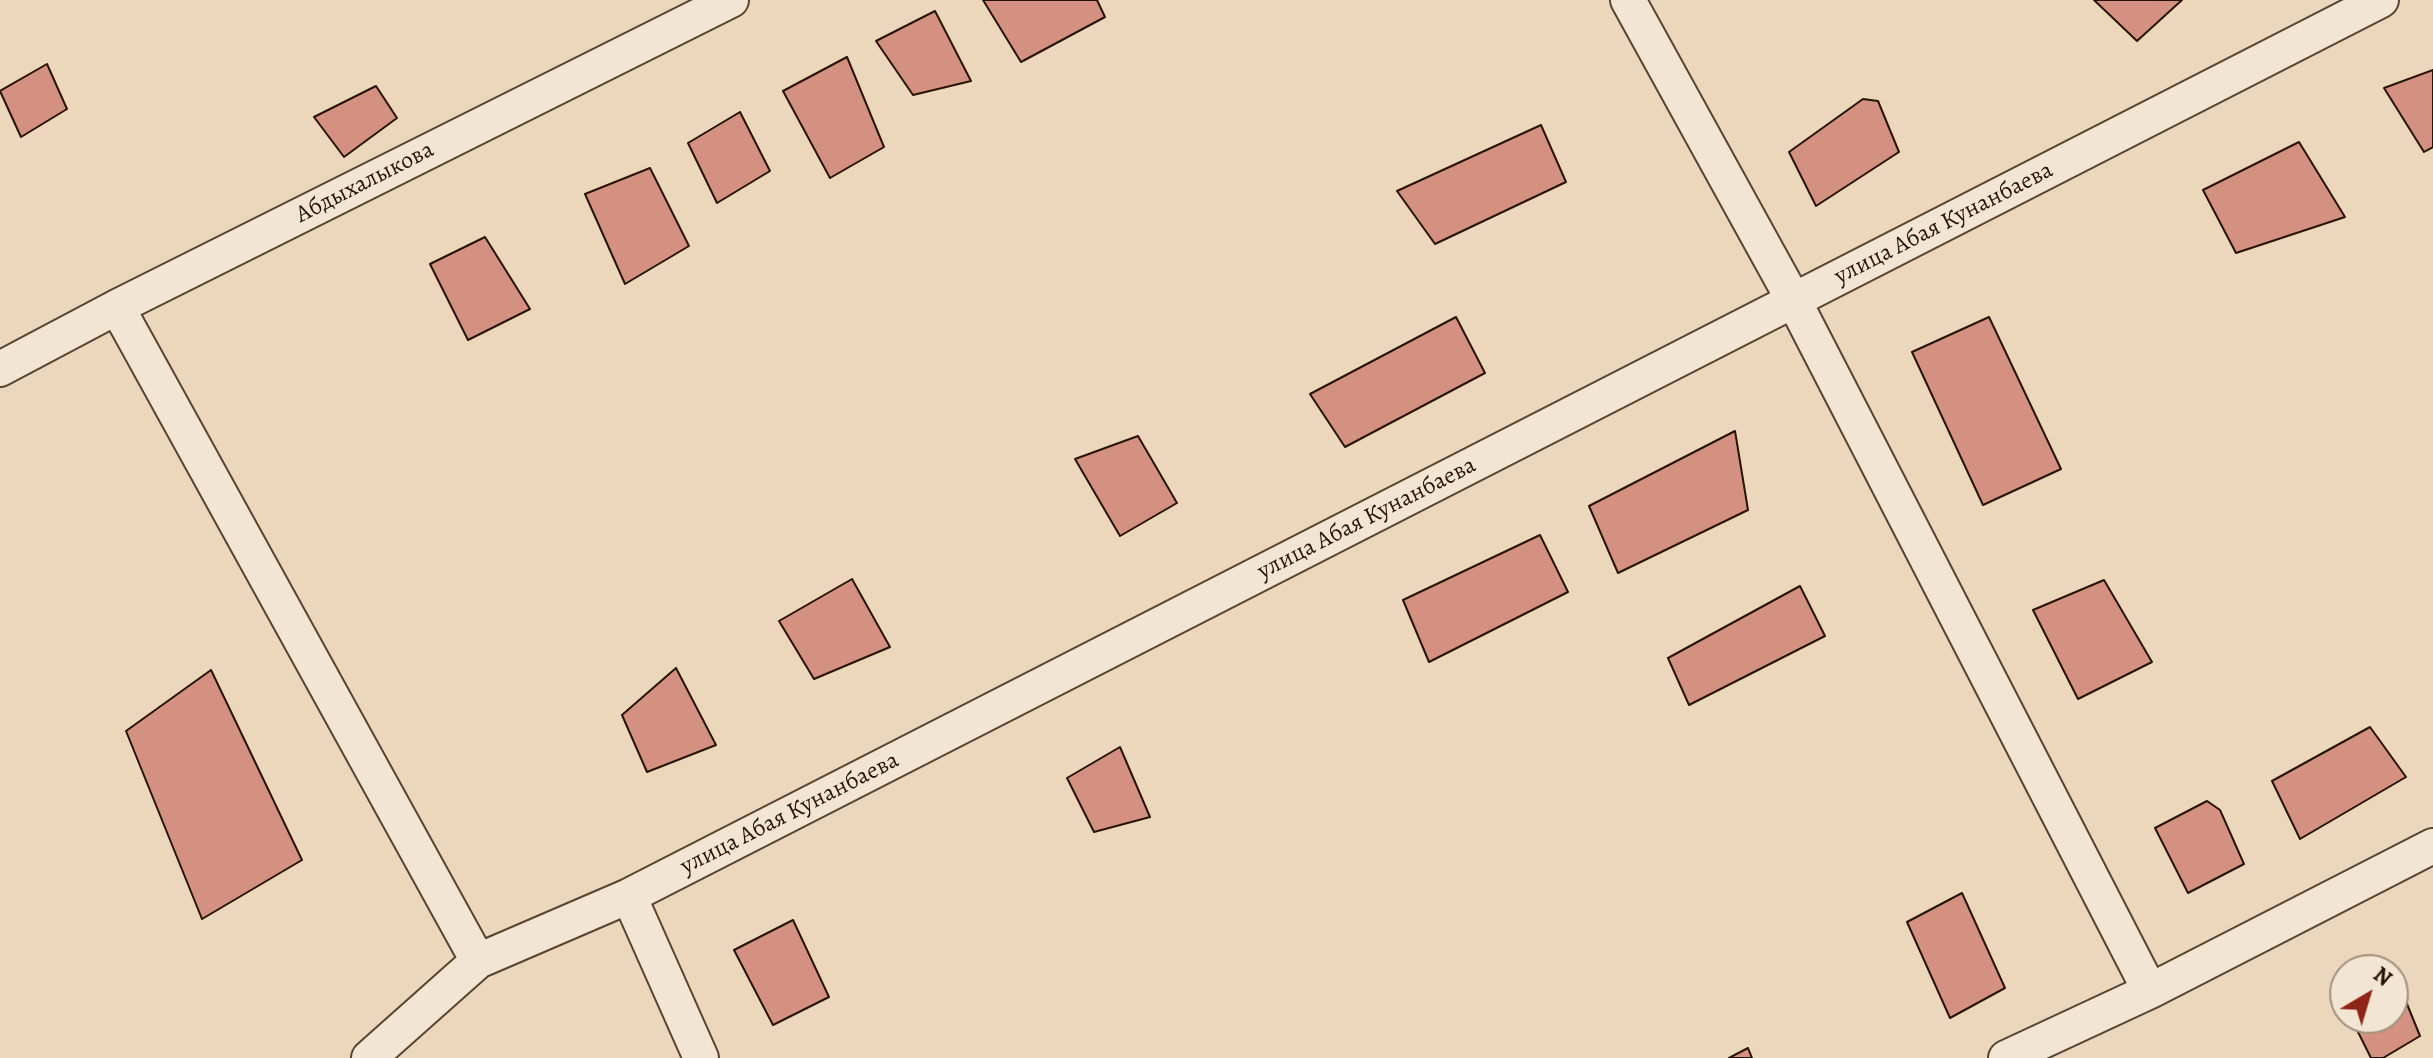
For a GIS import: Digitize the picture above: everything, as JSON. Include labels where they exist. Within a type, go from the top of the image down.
[{"type":"street","name":"Абдыхалыкова","points":[[0,369],[117,307],[731,0]]},
{"type":"street","points":[[1628,0],[1794,301],[2150,991]]},
{"type":"street","name":"улица Абая Кунанбаева","points":[[369,1058],[478,961],[629,896],[2381,0]]},
{"type":"street","points":[[117,307],[478,961]]},
{"type":"street","points":[[2006,1058],[2150,991],[2433,846]]},
{"type":"street","points":[[629,896],[701,1058]]},
{"type":"building","points":[[983,0],[1097,0],[1105,17],[1021,62]]},
{"type":"building","points":[[2094,0],[2182,0],[2137,41]]},
{"type":"building","points":[[935,11],[971,81],[913,95],[876,41]]},
{"type":"building","points":[[847,57],[884,147],[830,178],[783,91]]},
{"type":"building","points":[[47,64],[67,109],[21,137],[0,91]]},
{"type":"building","points":[[2433,70],[2433,147],[2424,152],[2384,88]]},
{"type":"building","points":[[376,86],[397,118],[344,157],[314,117]]},
{"type":"building","points":[[1863,99],[1878,101],[1899,152],[1816,206],[1789,152]]},
{"type":"building","points":[[740,112],[770,171],[717,203],[688,143]]},
{"type":"building","points":[[1541,125],[1566,182],[1435,244],[1397,191]]},
{"type":"building","points":[[2299,142],[2345,217],[2236,253],[2203,190]]},
{"type":"building","points":[[650,168],[689,246],[625,284],[585,194]]},
{"type":"building","points":[[485,237],[530,309],[468,340],[430,264]]},
{"type":"building","points":[[1456,317],[1485,373],[1345,447],[1310,394]]},
{"type":"building","points":[[1989,317],[2061,469],[1983,505],[1912,352]]},
{"type":"building","points":[[1735,431],[1748,510],[1618,573],[1589,506]]},
{"type":"building","points":[[1138,436],[1177,503],[1120,536],[1075,459]]},
{"type":"building","points":[[1540,535],[1568,592],[1429,662],[1403,600]]},
{"type":"building","points":[[852,579],[890,647],[814,679],[779,621]]},
{"type":"building","points":[[2104,580],[2152,662],[2078,699],[2033,610]]},
{"type":"building","points":[[1800,586],[1825,636],[1689,705],[1668,658]]},
{"type":"building","points":[[676,668],[716,745],[647,772],[622,715]]},
{"type":"building","points":[[211,670],[302,860],[202,919],[126,731]]},
{"type":"building","points":[[2370,727],[2406,777],[2300,839],[2272,781]]},
{"type":"building","points":[[1120,747],[1150,817],[1094,832],[1067,778]]},
{"type":"building","points":[[2207,801],[2220,810],[2244,864],[2188,893],[2155,828]]},
{"type":"building","points":[[1962,893],[2005,988],[1950,1018],[1907,922]]},
{"type":"building","points":[[793,920],[829,997],[773,1025],[734,950]]},
{"type":"building","points":[[2409,1009],[2420,1036],[2383,1058],[2371,1058],[2359,1034],[2409,1034]]},
{"type":"building","points":[[1748,1048],[1752,1058],[1729,1058]]}]
